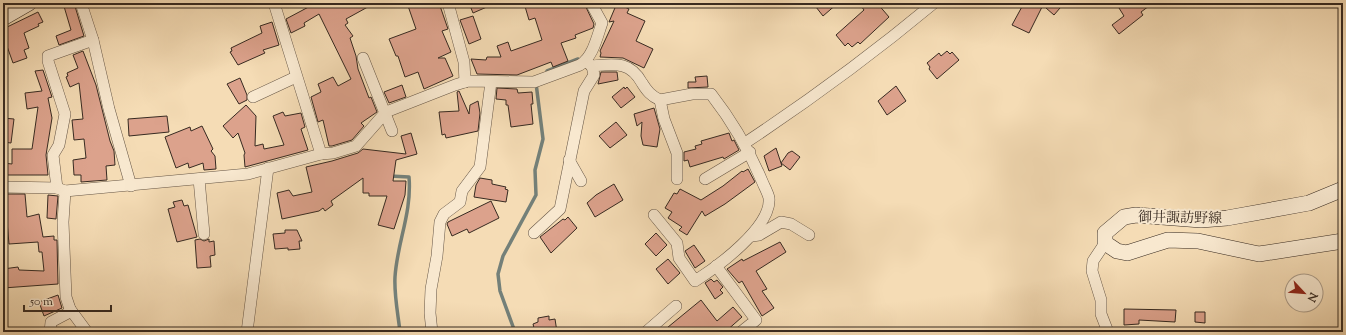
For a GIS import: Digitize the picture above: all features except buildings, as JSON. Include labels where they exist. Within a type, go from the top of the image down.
[{"type":"main road","points":[[3,18],[29,3]]},
{"type":"main road","name":"御井諏訪野線","points":[[1343,189],[1309,203],[1228,218],[1201,220],[1136,215],[1124,217],[1105,233],[1106,244],[1117,251],[1127,253],[1168,240],[1198,241],[1258,254],[1343,241]]},
{"type":"street","points":[[81,3],[93,40],[109,109],[131,186]]},
{"type":"street","points":[[274,3],[321,154]]},
{"type":"street","points":[[448,3],[464,62],[465,82]]},
{"type":"street","points":[[534,233],[560,209],[584,91],[594,75],[589,64],[602,23],[591,3]]},
{"type":"street","points":[[705,179],[748,148],[934,3]]},
{"type":"street","points":[[87,332],[70,309],[66,297],[61,190],[52,155],[59,145],[65,114],[48,61],[48,56],[93,40]]},
{"type":"street","points":[[363,58],[392,131]]},
{"type":"street","points":[[3,187],[61,190],[131,186],[248,174],[356,146],[385,113],[465,82],[534,82],[589,64],[614,64],[624,66],[632,70],[648,92],[660,100],[692,94],[711,94],[748,148],[769,198],[767,210],[752,236],[716,266],[695,281],[679,258],[677,243],[654,215]]},
{"type":"street","points":[[253,97],[296,77]]},
{"type":"street","points":[[432,332],[430,313],[431,289],[437,256],[440,222],[444,214],[460,202],[462,191],[480,168],[490,82]]},
{"type":"street","points":[[660,100],[664,119],[677,153],[677,179]]},
{"type":"street","points":[[569,160],[581,181]]},
{"type":"street","points":[[247,332],[268,168]]},
{"type":"street","points":[[199,179],[204,234]]},
{"type":"street","points":[[752,236],[759,235],[781,222],[791,224],[809,235]]},
{"type":"street","points":[[1106,244],[1093,261],[1092,271],[1101,300],[1100,314],[1108,332]]},
{"type":"street","points":[[716,266],[756,320],[741,332]]},
{"type":"street","points":[[646,332],[676,306]]},
{"type":"street","points":[[50,332],[50,322],[68,314],[70,309]]},
{"type":"waterway","points":[[547,71],[578,59]]},
{"type":"waterway","points":[[515,332],[500,291],[498,274],[503,256],[536,195],[535,170],[543,139],[536,83]]},
{"type":"waterway","points":[[390,176],[409,177],[408,203],[398,252],[395,277],[400,332]]}]
